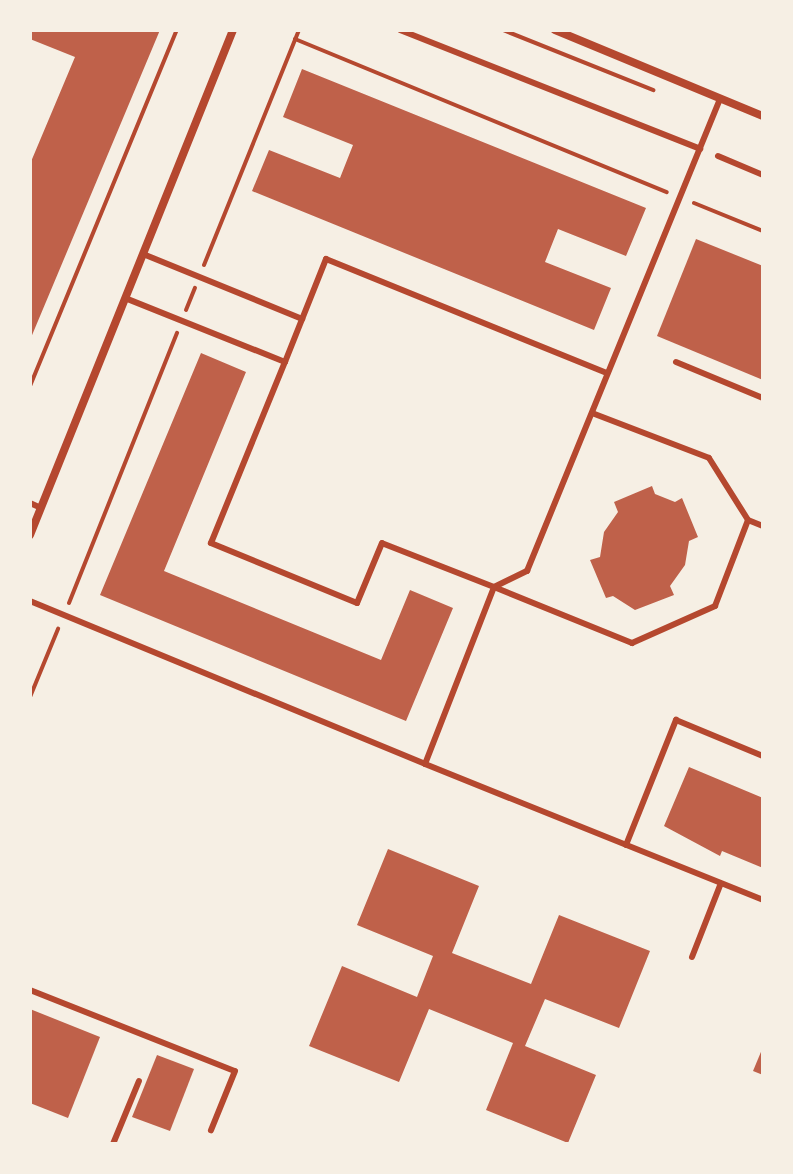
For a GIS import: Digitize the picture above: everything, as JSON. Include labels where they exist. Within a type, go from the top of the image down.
[{"type":"street","points":[[30,535],[232,30]]},
{"type":"street","points":[[555,30],[763,116]]},
{"type":"lane","points":[[400,30],[700,149]]},
{"type":"lane","points":[[425,764],[494,587],[527,571],[720,99]]},
{"type":"lane","points":[[718,156],[763,175]]},
{"type":"lane","points":[[143,254],[302,319]]},
{"type":"lane","points":[[607,373],[326,259],[211,543],[357,603],[382,543],[632,643],[715,606],[748,520]]},
{"type":"lane","points":[[125,298],[285,362]]},
{"type":"lane","points":[[676,362],[763,398]]},
{"type":"lane","points":[[592,413],[709,458],[748,520],[763,526]]},
{"type":"lane","points":[[30,503],[41,508]]},
{"type":"lane","points":[[30,601],[763,900]]},
{"type":"lane","points":[[626,845],[676,720],[763,756]]},
{"type":"lane","points":[[692,957],[721,883]]},
{"type":"lane","points":[[30,990],[235,1071],[211,1130]]},
{"type":"lane","points":[[113,1144],[139,1081]]},
{"type":"path","points":[[30,386],[177,30]]},
{"type":"path","points":[[503,30],[657,92]]},
{"type":"path","points":[[295,39],[763,231]]},
{"type":"path","points":[[30,697],[64,615]]},
{"type":"building","points":[[30,30],[160,30],[30,340],[30,164],[75,57],[30,39]]},
{"type":"building","points":[[302,69],[646,208],[626,256],[558,229],[545,262],[611,288],[594,330],[252,191],[269,150],[340,178],[353,145],[283,117]]},
{"type":"building","points":[[696,239],[763,266],[763,380],[657,336]]},
{"type":"building","points":[[201,353],[246,372],[164,571],[381,660],[410,590],[453,608],[406,721],[100,595]]},
{"type":"building","points":[[652,486],[655,494],[675,502],[682,498],[698,537],[689,541],[685,565],[670,586],[674,595],[635,610],[613,596],[606,598],[590,560],[600,557],[604,532],[618,512],[614,502]]},
{"type":"building","points":[[689,767],[763,798],[763,868],[722,851],[720,856],[664,826]]},
{"type":"building","points":[[388,849],[479,886],[452,953],[531,984],[559,915],[650,951],[619,1028],[545,999],[525,1046],[596,1075],[568,1143],[486,1110],[513,1043],[429,1009],[399,1082],[309,1046],[342,966],[417,997],[433,956],[357,925]]},
{"type":"building","points":[[30,1009],[100,1037],[68,1118],[30,1103]]},
{"type":"building","points":[[763,1047],[763,1075],[753,1071]]},
{"type":"building","points":[[157,1055],[194,1069],[170,1131],[132,1117]]}]
